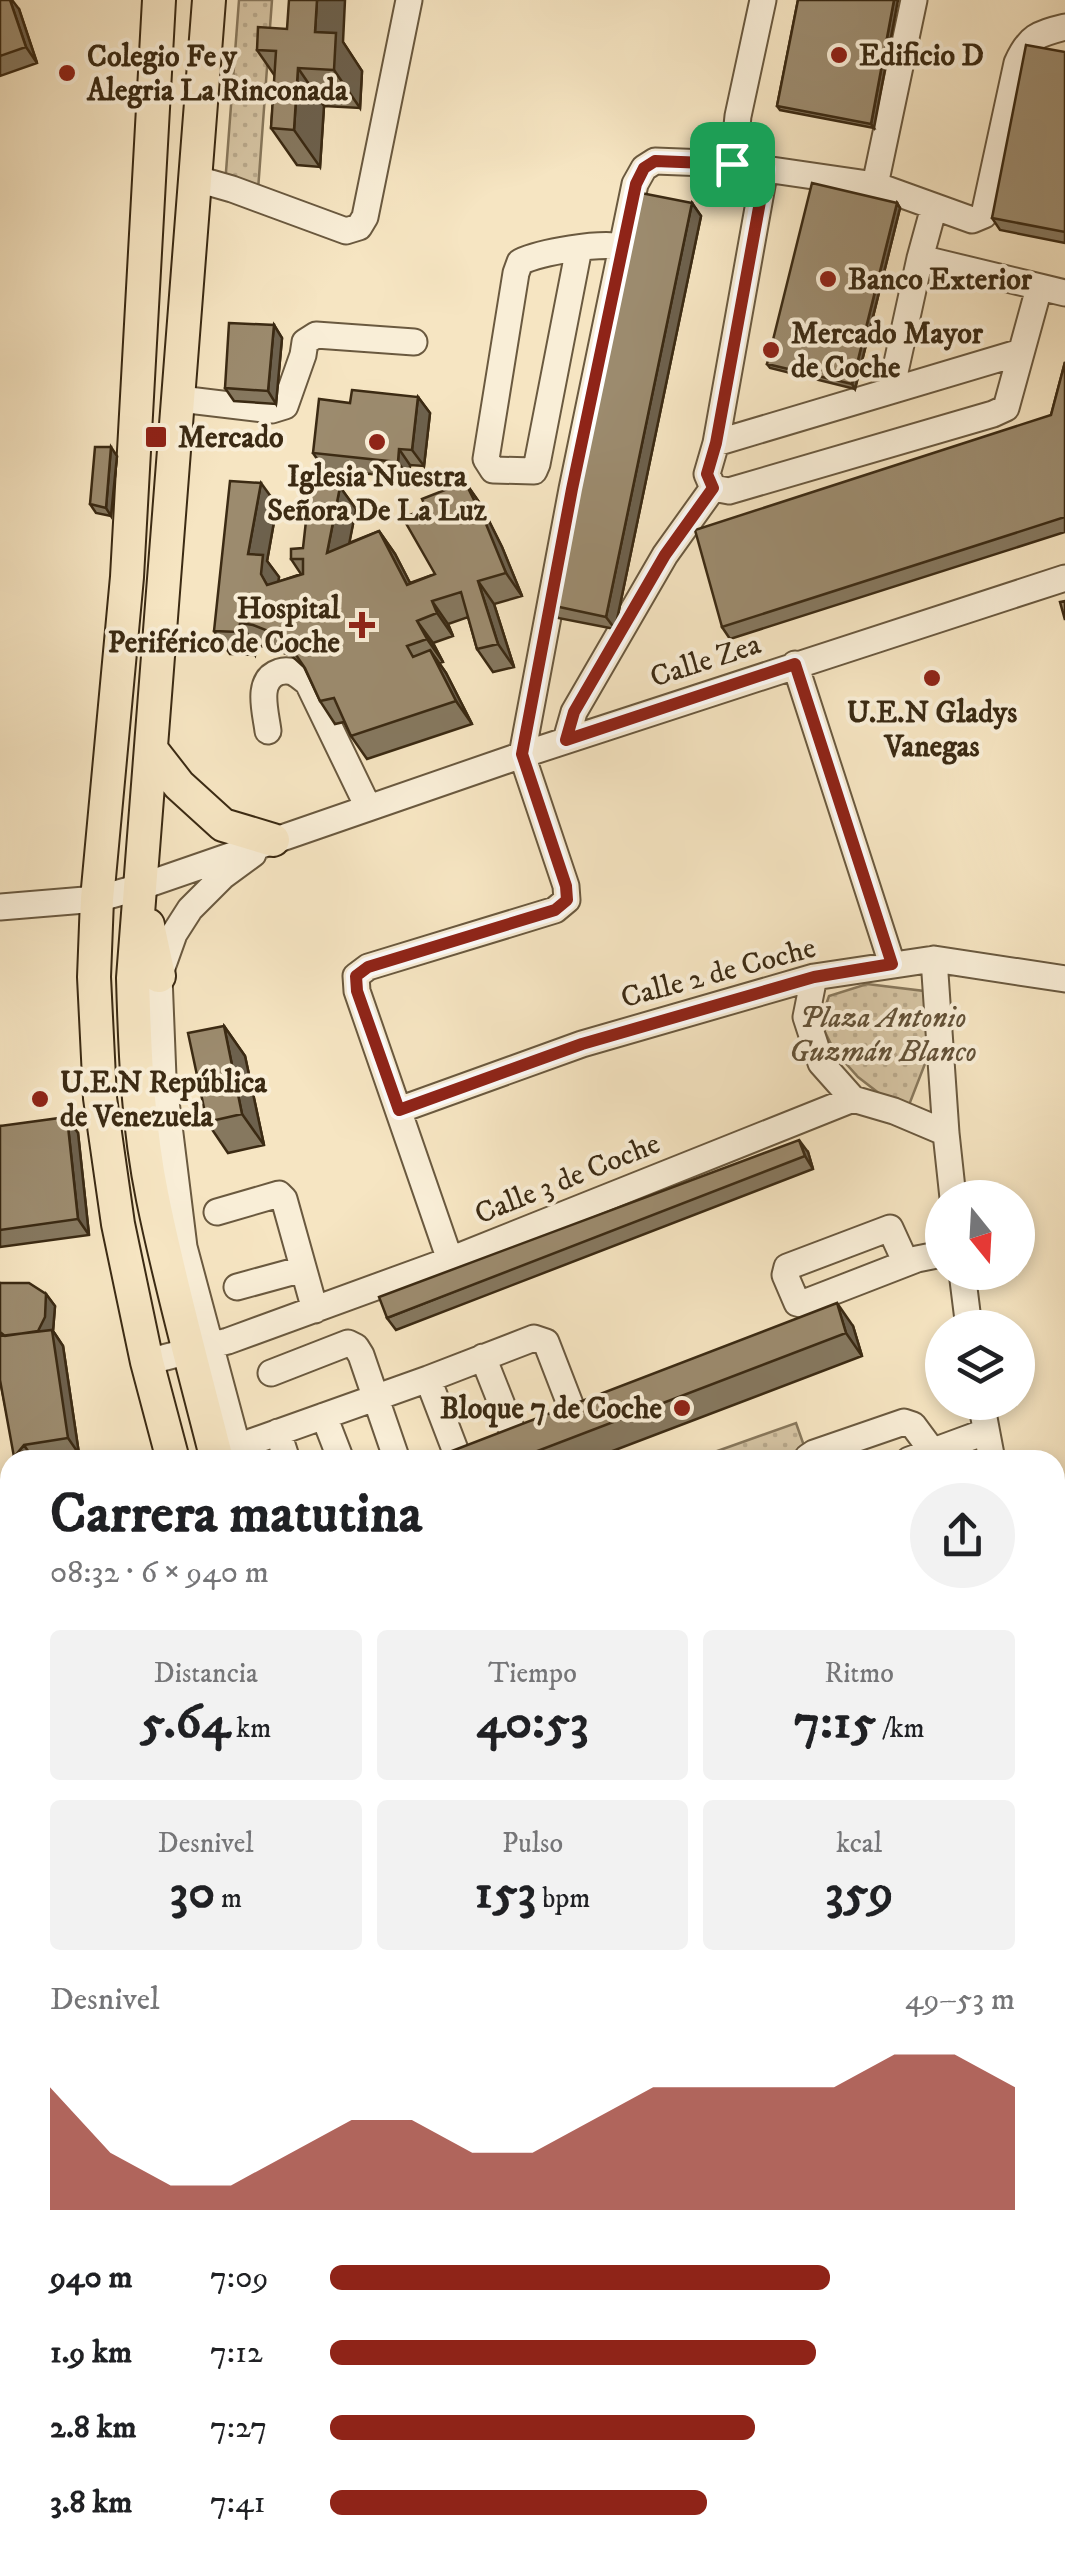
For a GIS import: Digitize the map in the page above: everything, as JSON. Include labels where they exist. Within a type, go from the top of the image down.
[{"type":"main road","points":[[159,0],[126,577],[97,899],[94,977],[100,1098],[118,1224],[169,1450]]},
{"type":"main road","points":[[199,1349],[175,1250],[152,1197],[136,1065],[133,978],[209,0]]},
{"type":"main road","points":[[151,749],[179,785],[223,825],[273,840]]},
{"type":"main road","points":[[140,887],[159,976]]},
{"type":"main road","points":[[175,1250],[199,1349],[230,1450]]},
{"type":"street","points":[[197,180],[346,231],[359,227],[365,217],[408,0]]},
{"type":"street","points":[[732,164],[738,116],[763,0]]},
{"type":"street","points":[[876,185],[914,0]]},
{"type":"street","points":[[450,1260],[357,991],[356,976],[368,967],[555,910],[567,900],[566,886],[522,754],[636,184],[644,168],[655,161],[732,164],[876,185],[972,220],[984,215],[1017,63],[1024,47],[1038,34],[1065,28]]},
{"type":"street","points":[[1038,34],[1065,39]]},
{"type":"street","points":[[713,488],[707,474],[766,169]]},
{"type":"street","points":[[891,390],[934,207]]},
{"type":"street","points":[[572,489],[534,471],[492,470],[486,460],[516,273],[520,262],[528,258],[609,244],[622,247]]},
{"type":"street","points":[[534,471],[579,248]]},
{"type":"street","points":[[920,258],[1065,293]]},
{"type":"street","points":[[713,488],[728,492],[1006,408],[1039,288]]},
{"type":"street","points":[[180,400],[272,410],[285,406],[305,342],[316,335],[414,342]]},
{"type":"street","points":[[716,443],[1022,352]]},
{"type":"street","points":[[566,740],[574,712],[665,555],[713,488]]},
{"type":"street","name":"Calle Zea","points":[[97,899],[522,754],[1065,578]]},
{"type":"street","points":[[795,664],[892,964]]},
{"type":"street","points":[[268,731],[265,684],[272,674],[287,670],[296,673],[308,683],[368,808]]},
{"type":"street","points":[[175,1250],[159,976],[174,934],[190,909],[223,876],[273,840]]},
{"type":"street","points":[[0,908],[97,899]]},
{"type":"street","points":[[934,960],[951,1180]]},
{"type":"street","name":"Calle 2 de Coche","points":[[399,1110],[582,1044],[814,977],[934,960],[1065,979]]},
{"type":"street","points":[[814,977],[806,1017],[821,1063],[853,1099],[946,1133]]},
{"type":"street","name":"Calle 3 de Coche","points":[[147,1362],[199,1349],[450,1260],[853,1099]]},
{"type":"street","points":[[217,1212],[279,1194],[284,1199],[314,1310]]},
{"type":"street","points":[[906,1263],[925,1258]]},
{"type":"street","points":[[238,1287],[303,1269]]},
{"type":"street","points":[[242,1450],[278,1432],[534,1338],[546,1342],[576,1417]]},
{"type":"street","points":[[271,1373],[348,1342],[356,1347],[393,1450]]},
{"type":"street","points":[[483,1357],[514,1438]]},
{"type":"street","points":[[428,1379],[455,1450]]},
{"type":"street","points":[[324,1416],[337,1450]]},
{"type":"street","points":[[983,1420],[990,1450]]},
{"type":"street","points":[[823,1450],[904,1422],[912,1425],[919,1450]]},
{"type":"street","points":[[278,1432],[284,1450]]},
{"type":"street","points":[[937,1450],[985,1432]]},
{"type":"green space","points":[[239,0],[272,0],[258,190],[225,185]]},
{"type":"green space","name":"Plaza Antonio Guzmán Blanco","points":[[867,984],[924,991],[933,1043],[909,1105],[893,1104],[858,1077],[834,1050],[820,1022],[829,996]]},
{"type":"green space","points":[[796,1423],[805,1450],[720,1450]]},
{"type":"building","points":[[0,0],[10,0],[26,47],[0,56]]},
{"type":"building","points":[[289,0],[317,0],[315,32],[336,33],[334,70],[298,68],[294,130],[271,128],[276,51],[257,50],[258,27],[287,29]]},
{"type":"building","name":"Edificio D","points":[[798,0],[894,0],[871,124],[777,106]]},
{"type":"building","points":[[1026,45],[1065,52],[1065,232],[992,218]]},
{"type":"building","points":[[812,183],[897,203],[852,384],[767,364]]},
{"type":"building","points":[[636,192],[692,203],[606,617],[550,605]]},
{"type":"building","points":[[229,323],[274,325],[268,391],[225,388]]},
{"type":"building","points":[[1065,362],[1065,517],[722,627],[695,530],[1051,415]]},
{"type":"building","name":"Iglesia Nuestra Señora De La Luz","points":[[352,390],[418,397],[412,450],[399,449],[398,462],[313,453],[319,399],[350,403]]},
{"type":"building","points":[[95,447],[111,447],[106,508],[90,504]]},
{"type":"building","points":[[230,481],[261,483],[248,554],[263,555],[261,574],[267,585],[303,574],[303,559],[291,559],[291,549],[303,548],[310,485],[340,487],[327,553],[379,531],[407,585],[435,574],[403,518],[426,508],[422,499],[465,482],[506,573],[478,581],[498,644],[477,649],[461,592],[432,601],[437,613],[417,621],[427,639],[407,646],[413,657],[430,650],[456,701],[351,736],[334,698],[320,701],[305,668],[276,634],[240,623],[239,632],[214,631]]},
{"type":"building","points":[[224,1026],[242,1114],[207,1122],[188,1033]]},
{"type":"building","points":[[67,1117],[78,1219],[0,1230],[0,1126]]},
{"type":"building","points":[[799,1140],[805,1156],[387,1318],[379,1297]]},
{"type":"building","points":[[0,1283],[29,1283],[46,1294],[45,1317],[38,1331],[5,1336],[0,1332]]},
{"type":"building","points":[[837,1303],[846,1333],[540,1450],[454,1450]]},
{"type":"building","points":[[52,1330],[68,1438],[13,1450],[0,1380],[0,1336]]},
{"type":"place","name":"Edificio D","points":[[839,55]]},
{"type":"place","name":"Colegio Fe y Alegria La Rinconada","points":[[67,73]]},
{"type":"place","name":"Banco Exterior","points":[[828,279]]},
{"type":"place","name":"Mercado Mayor de Coche","points":[[771,350]]},
{"type":"place","name":"Mercado","points":[[156,437]]},
{"type":"place","name":"Iglesia Nuestra Señora De La Luz","points":[[377,442]]},
{"type":"place","name":"Hospital Periférico de Coche","points":[[362,625]]},
{"type":"place","name":"U.E.N Gladys Vanegas","points":[[932,678]]},
{"type":"place","name":"U.E.N República de Venezuela","points":[[40,1099]]},
{"type":"place","name":"Bloque 7 de Coche","points":[[682,1408]]},
{"type":"route","points":[[655,161],[732,164],[766,169],[707,474],[713,488],[665,555],[574,712],[566,740],[795,664],[892,964],[814,977],[582,1044],[399,1110],[357,991],[356,976],[368,967],[555,910],[567,900],[566,886],[522,754],[636,184],[644,168],[655,161]]}]
